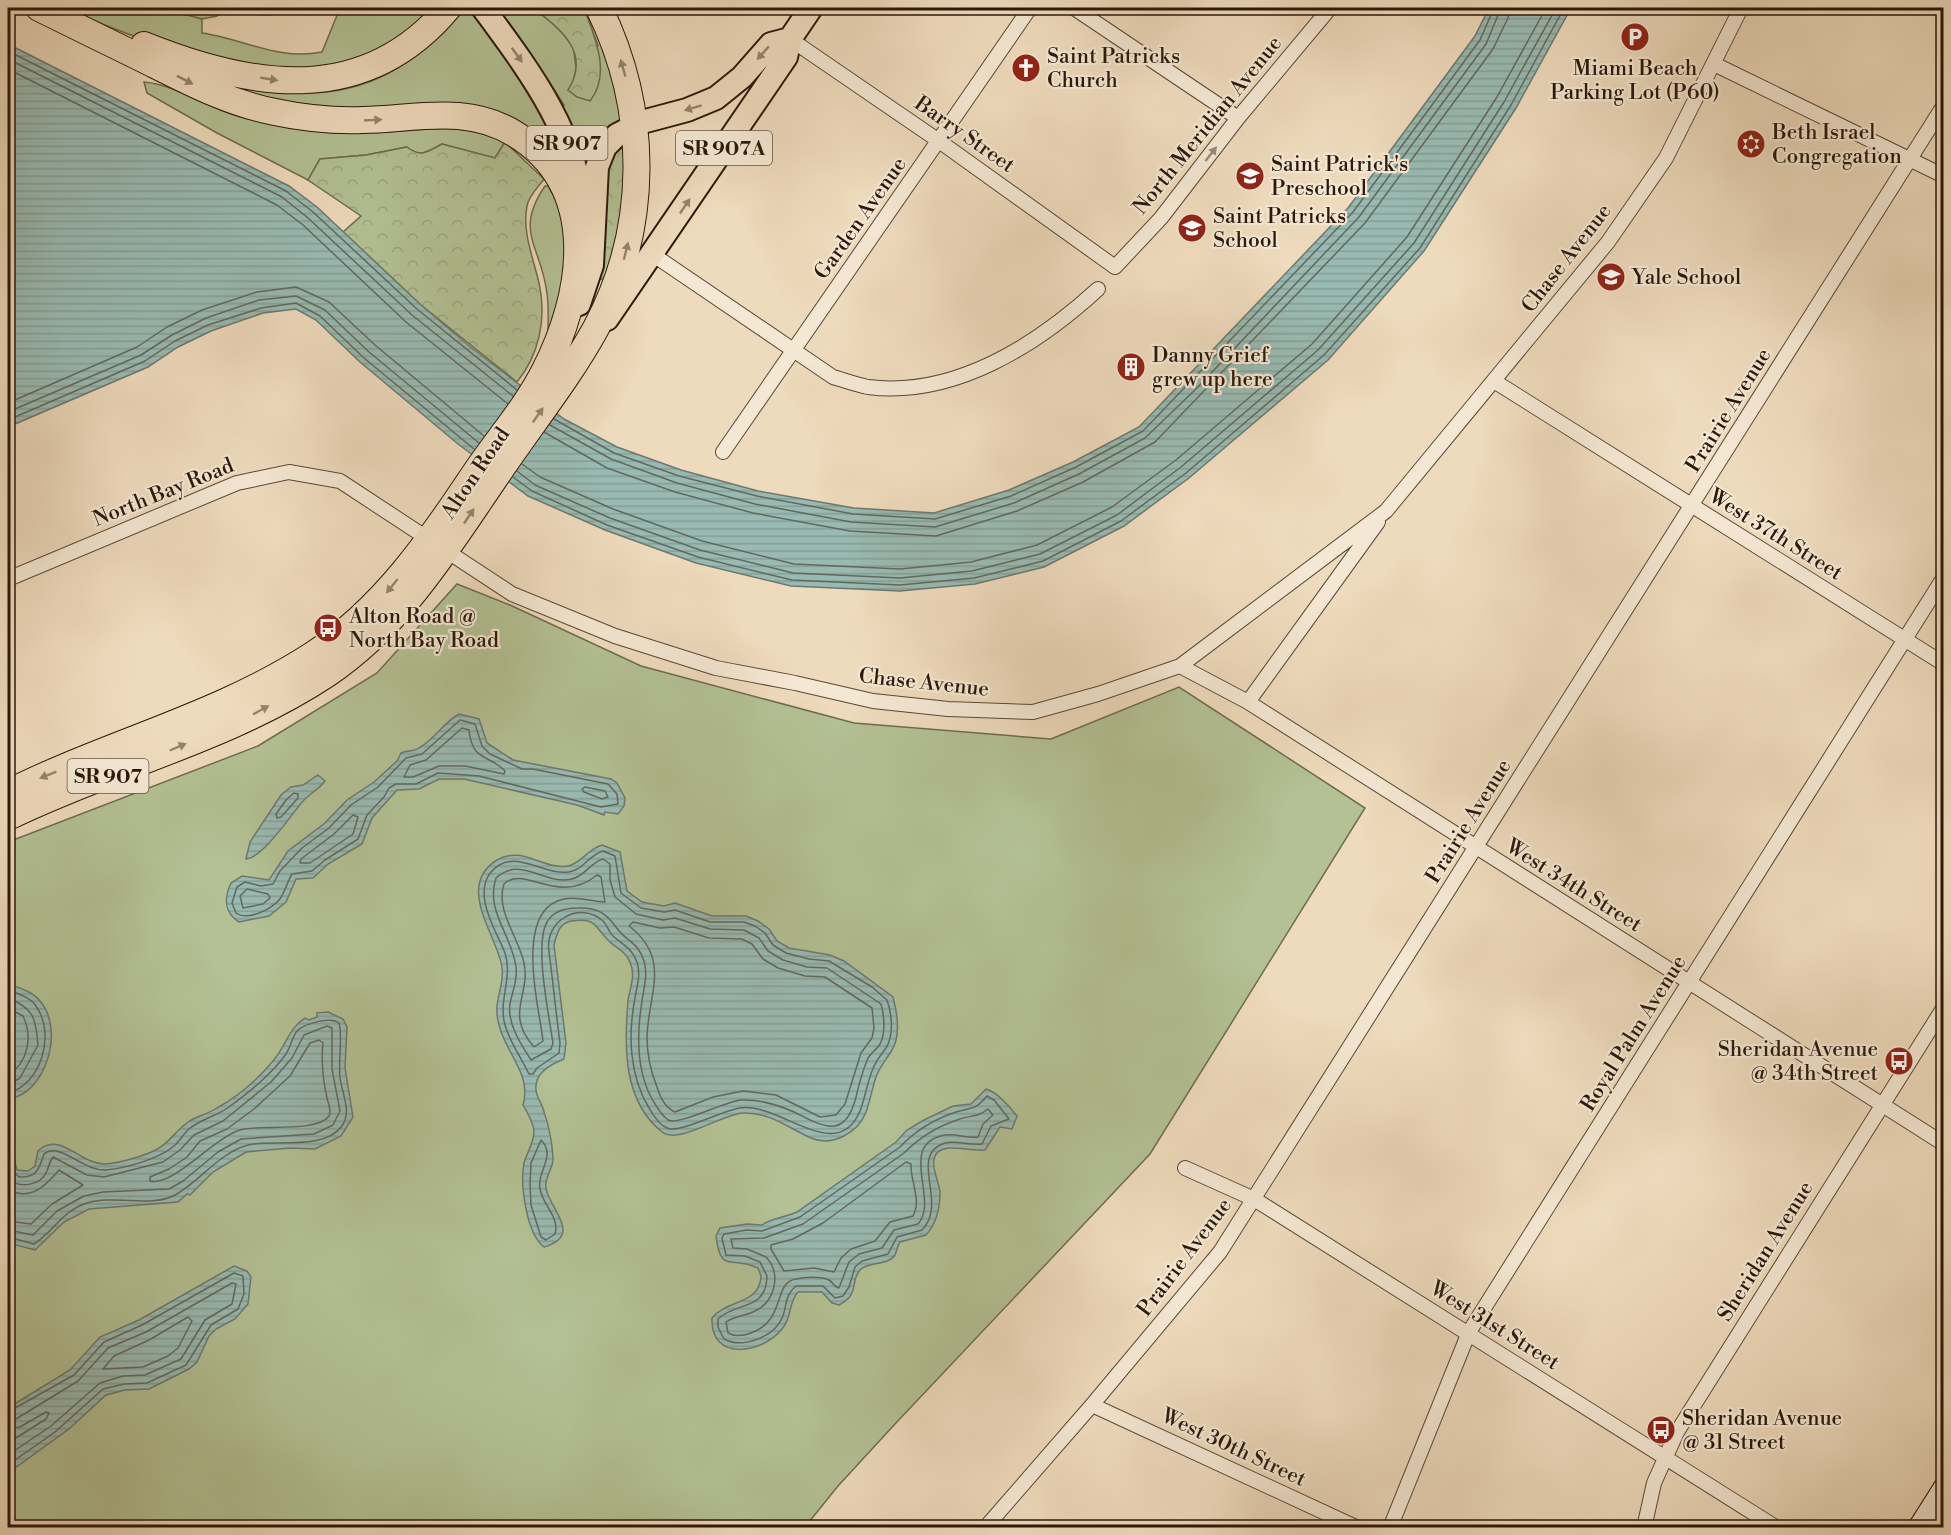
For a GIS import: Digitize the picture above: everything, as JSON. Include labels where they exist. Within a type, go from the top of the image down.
[{"type":"highway","points":[[39,8],[210,93],[254,108],[308,117],[351,120],[464,116],[497,124],[523,140],[544,159],[565,189],[577,232],[577,262],[570,302],[551,379]]},
{"type":"highway","points":[[55,8],[151,48],[248,75],[290,82],[341,77],[375,65],[417,40],[444,12]]},
{"type":"highway","name":"SR 907","points":[[587,343],[611,296],[627,246],[638,174],[636,125],[620,58],[599,8]]},
{"type":"highway","name":"Alton Road","points":[[8,817],[248,718],[326,674],[377,634],[398,614],[437,546],[551,379],[587,343]]},
{"type":"highway","name":"Alton Road","points":[[8,793],[243,695],[313,655],[381,600],[437,546]]},
{"type":"main road","name":"SR 907","points":[[483,8],[547,98],[572,156],[581,192],[585,235],[580,300]]},
{"type":"main road","name":"Alton Road","points":[[587,343],[620,303],[786,57],[789,39],[811,8]]},
{"type":"main road","name":"Alton Road","points":[[551,379],[574,322],[593,259],[598,162],[609,143],[636,125],[716,98],[742,77],[771,44],[789,39]]},
{"type":"main road","points":[[1918,1527],[1944,1487]]},
{"type":"street","name":"Garden Avenue","points":[[723,453],[1030,8]]},
{"type":"street","points":[[1074,8],[1238,118]]},
{"type":"street","name":"North Meridian Avenue","points":[[1115,267],[1183,190],[1238,118],[1330,8]]},
{"type":"street","name":"Chase Avenue","points":[[1248,702],[1386,511],[1608,242],[1666,158],[1741,8]]},
{"type":"street","name":"Barry Street","points":[[789,39],[939,141],[1115,267]]},
{"type":"street","points":[[1714,64],[1944,176]]},
{"type":"street","name":"Prairie Avenue","points":[[985,1527],[1092,1405],[1220,1251],[1693,506],[1944,105]]},
{"type":"street","points":[[652,254],[833,377],[868,387],[910,387],[954,378],[1005,357],[1064,320],[1098,289]]},
{"type":"street","name":"West 37th Street","points":[[1494,381],[1944,664]]},
{"type":"street","name":"North Bay Road","points":[[8,579],[237,483],[289,472],[340,482],[437,546]]},
{"type":"street","name":"Chase Avenue","points":[[437,546],[512,594],[615,636],[716,668],[873,701],[948,709],[1033,712],[1098,694],[1180,666],[1386,511]]},
{"type":"street","name":"Royal Palm Avenue","points":[[1390,1527],[1469,1332],[1944,577]]},
{"type":"street","name":"West 34th Street","points":[[1180,666],[1248,702],[1944,1143]]},
{"type":"street","name":"Sheridan Avenue","points":[[1644,1527],[1654,1483],[1664,1457],[1705,1387],[1944,1006]]},
{"type":"street","name":"West 31st Street","points":[[1185,1168],[1254,1199],[1777,1527]]},
{"type":"street","name":"West 30th Street","points":[[1092,1405],[1358,1527]]},
{"type":"green space","points":[[65,8],[162,8],[202,19],[202,33],[276,52],[306,54],[322,52],[340,8],[431,8],[400,38],[379,52],[342,64],[303,69],[262,68],[179,51],[138,38]]},
{"type":"green space","points":[[162,8],[223,8],[217,16],[202,19]]},
{"type":"green space","points":[[241,8],[296,8],[261,15]]},
{"type":"green space","points":[[460,8],[474,8],[523,69],[573,175],[514,128],[294,110],[184,69],[215,79],[277,91],[308,93],[338,91],[367,83],[396,69],[423,49]]},
{"type":"green space","points":[[492,8],[533,8],[564,32],[573,45],[576,68],[573,83],[598,46],[584,8],[590,8],[603,35],[622,118],[608,130],[587,155],[583,157],[562,106],[564,105],[546,77]]},
{"type":"green space","points":[[533,8],[584,8],[596,42],[600,67],[600,79],[590,101],[577,97],[568,90],[576,64],[574,53],[562,33]]},
{"type":"green space","points":[[144,82],[179,91],[234,115],[290,127],[365,132],[445,128],[473,131],[505,142],[495,158],[442,144],[424,153],[406,147],[366,155],[320,159],[308,180],[217,133],[147,93]]},
{"type":"green space","points":[[505,142],[544,179],[529,199],[526,216],[527,235],[541,296],[541,323],[536,348],[517,382],[421,305],[343,232],[361,216],[308,180],[320,159],[366,155],[407,147],[424,153],[442,144],[495,158]]},
{"type":"green space","points":[[616,148],[622,148],[626,158],[625,191],[608,281],[595,277],[601,173]]},
{"type":"green space","points":[[545,186],[548,186],[562,210],[571,262],[548,332],[547,294],[530,228],[536,202]]},
{"type":"green space","points":[[457,584],[510,605],[641,666],[854,723],[1051,739],[1179,687],[1365,808],[1150,1154],[895,1424],[838,1486],[805,1527],[8,1527],[8,842],[258,746],[377,673]]},
{"type":"water","points":[[1489,8],[1571,8],[1516,108],[1424,251],[1328,360],[1189,478],[1124,526],[1044,567],[975,584],[900,591],[791,586],[696,563],[605,530],[528,496],[458,444],[360,362],[316,320],[296,309],[263,313],[211,331],[178,347],[148,367],[8,427],[8,44],[289,186],[317,207],[421,305],[468,345],[564,419],[617,447],[681,470],[758,491],[854,508],[934,513],[1009,490],[1073,462],[1139,427],[1348,208],[1475,36]]},
{"type":"water","points":[[459,714],[479,719],[487,743],[513,760],[611,779],[617,783],[625,798],[624,806],[618,814],[605,812],[604,815],[577,805],[464,779],[439,779],[419,789],[397,790],[372,818],[362,844],[328,864],[313,878],[296,879],[286,902],[269,916],[239,922],[230,914],[226,900],[231,883],[242,876],[269,880],[288,851],[325,823],[347,800],[374,782],[397,761],[401,753],[415,750],[425,744]]},
{"type":"water","points":[[318,775],[325,781],[323,784],[304,800],[261,851],[246,859],[250,842],[281,795],[291,787],[303,785]]},
{"type":"water","points":[[602,845],[620,852],[627,891],[642,902],[664,906],[675,903],[712,916],[746,916],[769,929],[777,941],[789,948],[830,955],[844,961],[893,997],[897,1016],[897,1038],[878,1073],[862,1120],[851,1132],[836,1139],[827,1141],[811,1138],[778,1121],[753,1113],[734,1115],[689,1132],[669,1135],[662,1132],[649,1119],[640,1105],[629,1072],[626,1036],[628,1001],[633,977],[630,962],[625,954],[611,943],[594,924],[579,920],[567,922],[559,930],[554,945],[566,1043],[564,1059],[553,1064],[539,1076],[536,1088],[553,1152],[546,1188],[563,1229],[562,1236],[556,1242],[544,1247],[533,1231],[526,1208],[523,1172],[534,1131],[523,1105],[525,1094],[521,1074],[502,1035],[497,1016],[502,967],[482,911],[479,883],[485,871],[497,860],[506,856],[524,856],[550,865],[568,866]]},
{"type":"water","points":[[8,984],[25,990],[40,1001],[47,1013],[51,1028],[51,1043],[48,1059],[33,1086],[21,1095],[8,1099]]},
{"type":"water","points":[[328,1012],[343,1019],[347,1027],[345,1068],[353,1117],[341,1136],[315,1149],[290,1148],[246,1152],[213,1172],[190,1195],[187,1194],[178,1202],[89,1209],[64,1222],[35,1250],[8,1243],[8,1163],[15,1162],[17,1170],[28,1171],[35,1166],[38,1151],[54,1144],[63,1146],[96,1163],[105,1164],[116,1163],[155,1150],[188,1122],[225,1104],[254,1081],[273,1061],[299,1022],[305,1018],[309,1020],[317,1017],[317,1013]]},
{"type":"water","points":[[986,1089],[999,1096],[1017,1116],[1012,1129],[1000,1127],[985,1150],[948,1148],[936,1155],[934,1167],[940,1192],[939,1204],[935,1221],[926,1235],[900,1242],[895,1255],[888,1261],[868,1265],[860,1270],[850,1296],[839,1305],[832,1303],[822,1292],[798,1292],[785,1325],[773,1338],[751,1348],[739,1349],[719,1342],[714,1332],[712,1318],[718,1312],[755,1292],[761,1276],[758,1268],[724,1260],[718,1248],[716,1236],[720,1228],[747,1224],[762,1225],[797,1212],[896,1142],[907,1130],[953,1106],[971,1104]]},
{"type":"water","points":[[234,1266],[247,1271],[251,1277],[248,1304],[235,1319],[216,1329],[209,1336],[197,1362],[189,1369],[149,1389],[125,1390],[106,1395],[69,1429],[8,1473],[8,1408],[70,1370],[100,1337],[139,1320]]},
{"type":"place","name":"Miami Beach Parking Lot (P60)","points":[[1635,37]]},
{"type":"place","name":"Saint Patricks Church","points":[[1026,68]]},
{"type":"place","name":"Beth Israel Congregation","points":[[1751,144]]},
{"type":"place","name":"Saint Patrick's Preschool","points":[[1250,176]]},
{"type":"place","name":"Saint Patricks School","points":[[1192,228]]},
{"type":"place","name":"Yale School","points":[[1611,277]]},
{"type":"place","name":"Danny Grief grew up here","points":[[1131,367]]},
{"type":"place","name":"Alton Road @ North Bay Road","points":[[328,628]]},
{"type":"place","name":"Sheridan Avenue @ 34th Street","points":[[1899,1061]]},
{"type":"place","name":"Sheridan Avenue @ 31 Street","points":[[1661,1430]]}]
